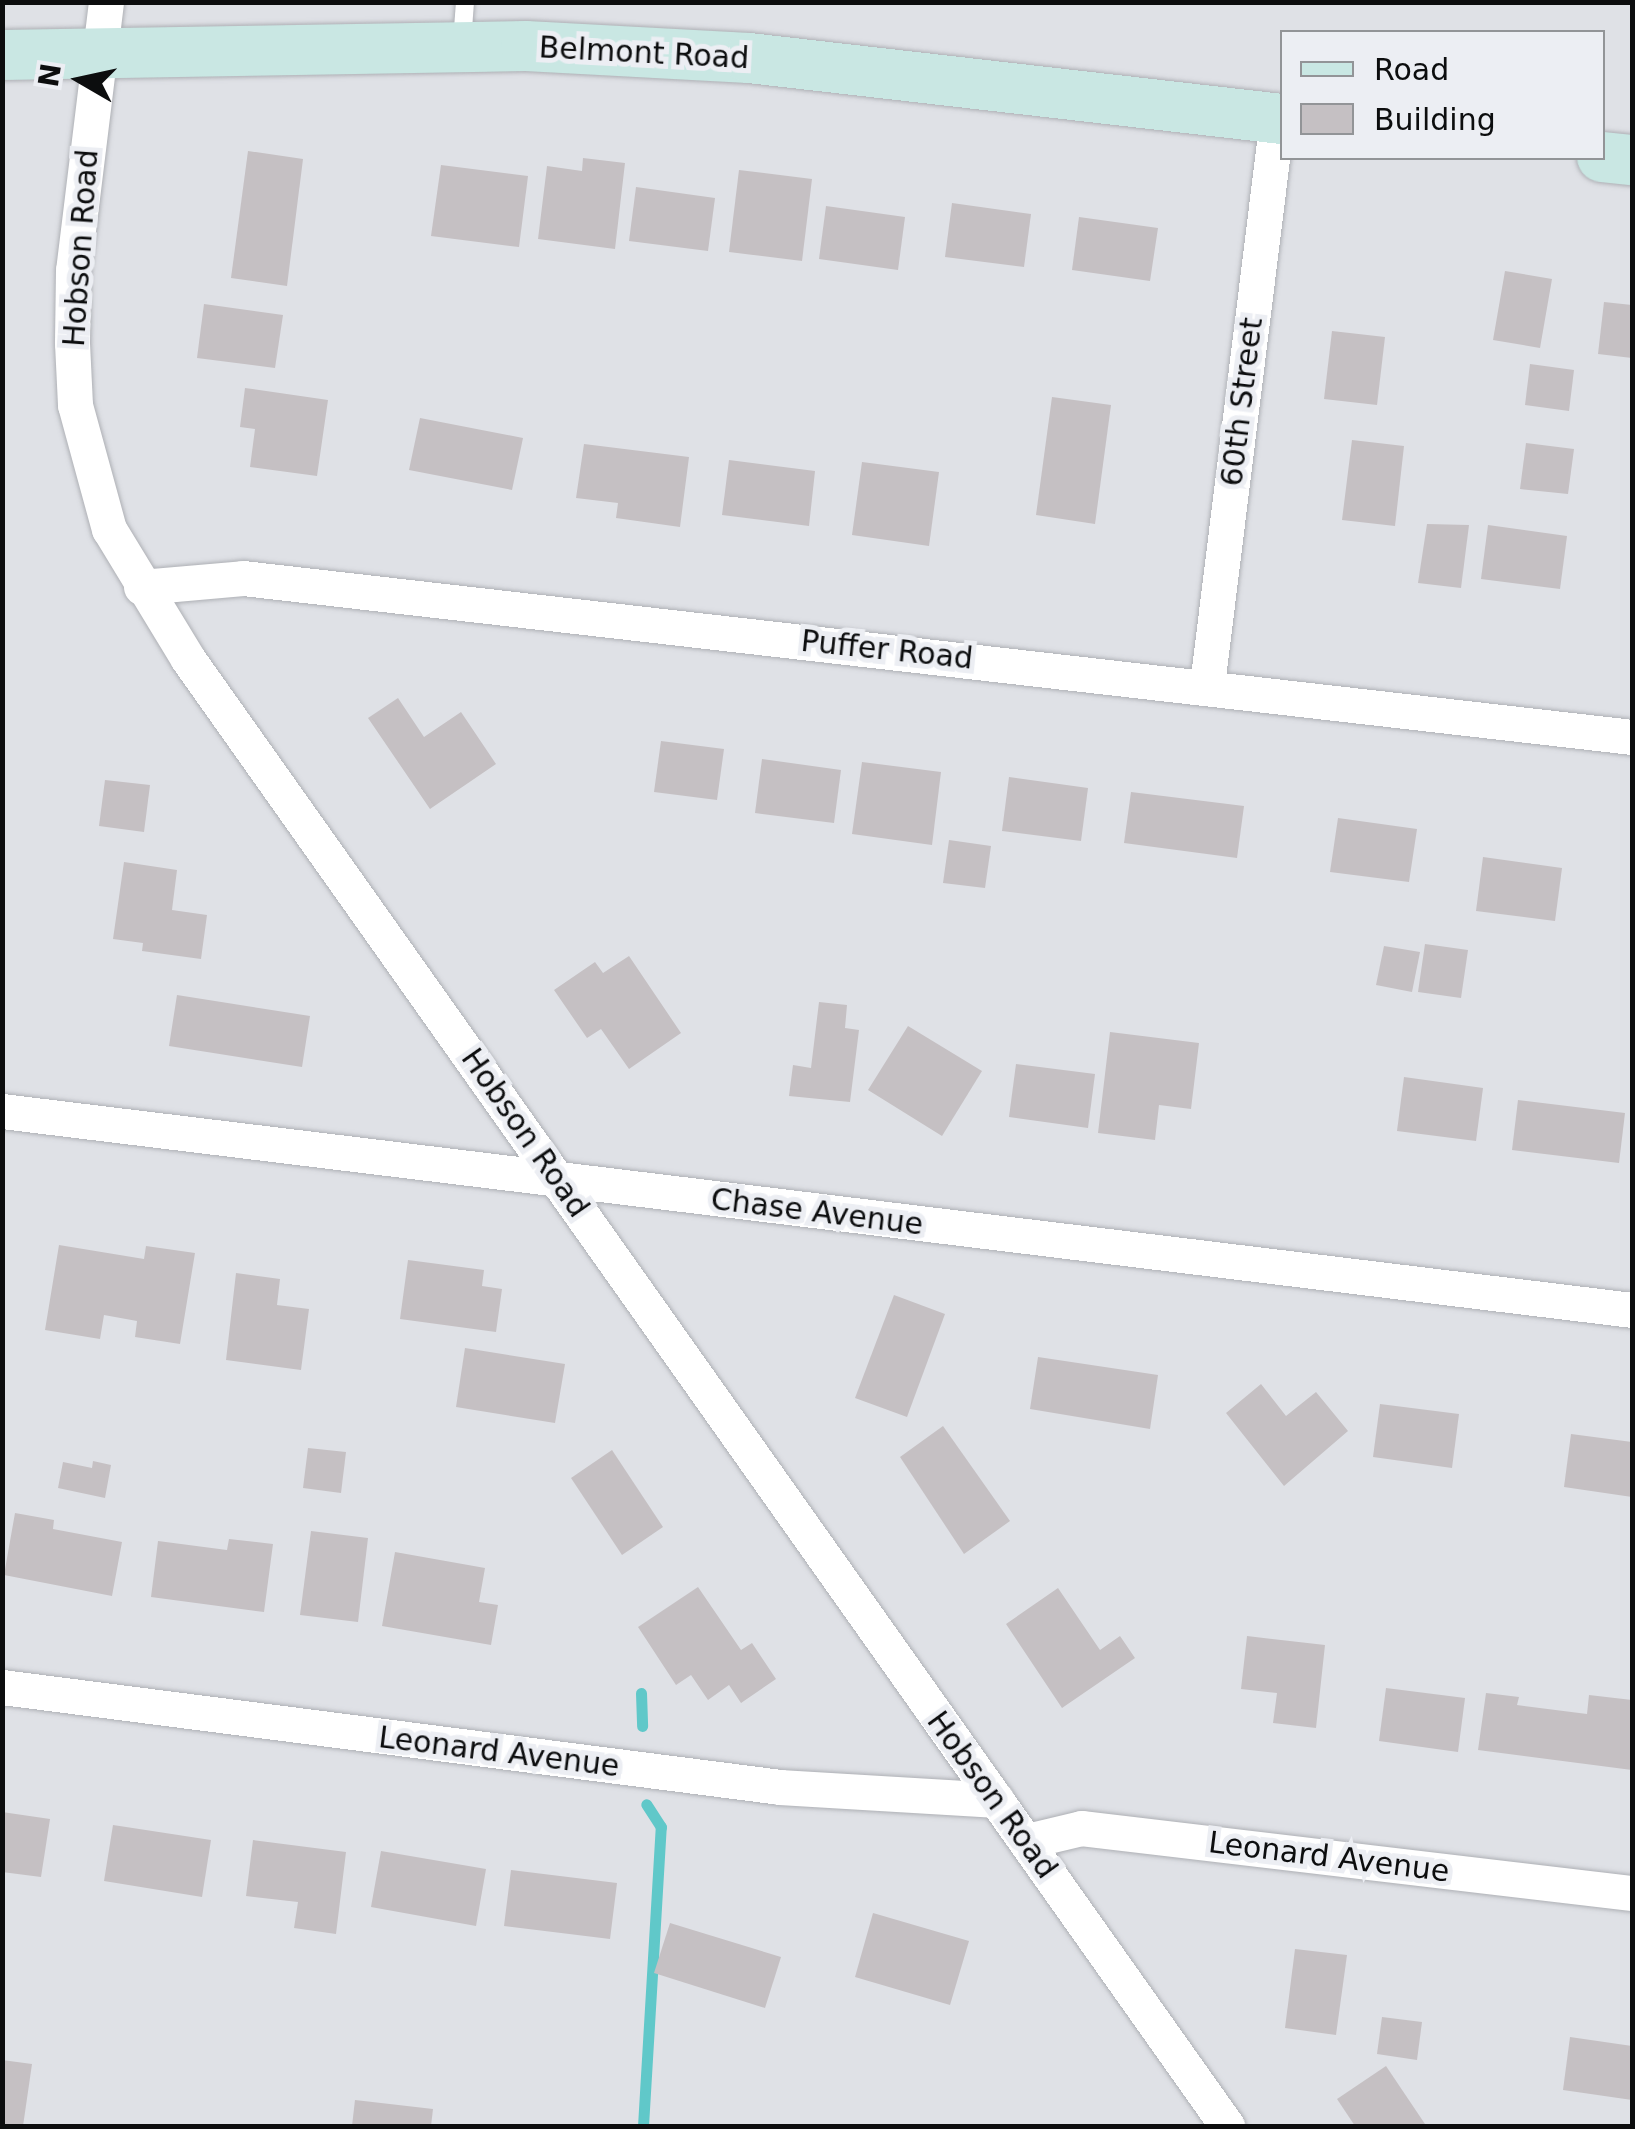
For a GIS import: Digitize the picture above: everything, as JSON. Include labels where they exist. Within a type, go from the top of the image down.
[{"type":"main road","name":"Belmont Road","points":[[2,55],[99,53],[463,25],[1280,118]]},
{"type":"main road","points":[[1605,156],[1632,160]]},
{"type":"street","name":"Hobson Road","points":[[106,2],[73,270],[75,404],[109,528],[141,587],[840,1587],[1027,1841],[1228,2126]]},
{"type":"street","name":"60th Street","points":[[1207,685],[1280,118]]},
{"type":"street","name":"Puffer Road","points":[[141,587],[243,578],[1207,685],[1632,737]]},
{"type":"street","name":"Chase Avenue","points":[[2,1112],[1632,1310]]},
{"type":"street","name":"Leonard Avenue","points":[[2,1688],[780,1787],[997,1800]]},
{"type":"street","name":"Leonard Avenue","points":[[1027,1841],[1080,1828],[1632,1893]]},
{"type":"building","points":[[248,151],[303,159],[287,286],[231,278]]},
{"type":"building","points":[[583,158],[625,163],[615,249],[538,239],[547,166],[582,171]]},
{"type":"building","points":[[441,165],[528,176],[519,247],[431,236]]},
{"type":"building","points":[[739,170],[812,179],[802,261],[729,252]]},
{"type":"building","points":[[636,187],[715,198],[708,251],[629,241]]},
{"type":"building","points":[[952,203],[1031,214],[1024,267],[945,257]]},
{"type":"building","points":[[826,206],[905,217],[898,270],[819,259]]},
{"type":"building","points":[[1079,217],[1158,228],[1150,281],[1072,270]]},
{"type":"building","points":[[1505,271],[1552,279],[1540,348],[1493,340]]},
{"type":"building","points":[[1604,302],[1632,305],[1632,358],[1598,354]]},
{"type":"building","points":[[204,304],[283,315],[275,368],[197,358]]},
{"type":"building","points":[[1332,331],[1385,337],[1377,405],[1324,399]]},
{"type":"building","points":[[1530,364],[1574,370],[1569,411],[1525,405]]},
{"type":"building","points":[[245,388],[328,400],[317,476],[250,467],[255,429],[240,427]]},
{"type":"building","points":[[1052,397],[1111,405],[1095,524],[1036,515]]},
{"type":"building","points":[[420,418],[523,438],[512,490],[409,470]]},
{"type":"building","points":[[1352,440],[1404,446],[1395,526],[1342,520]]},
{"type":"building","points":[[1526,443],[1574,449],[1568,494],[1520,489]]},
{"type":"building","points":[[584,444],[689,457],[680,527],[616,518],[618,503],[576,498]]},
{"type":"building","points":[[729,460],[815,471],[809,526],[722,515]]},
{"type":"building","points":[[862,462],[939,472],[929,546],[852,535]]},
{"type":"building","points":[[1427,524],[1469,525],[1461,588],[1418,583]]},
{"type":"building","points":[[1488,525],[1567,536],[1560,589],[1481,579]]},
{"type":"building","points":[[398,698],[424,737],[461,712],[496,764],[430,809],[368,718]]},
{"type":"building","points":[[661,741],[724,749],[717,800],[654,792]]},
{"type":"building","points":[[762,759],[841,770],[834,823],[755,813]]},
{"type":"building","points":[[862,762],[941,772],[932,845],[852,834]]},
{"type":"building","points":[[1009,777],[1088,788],[1081,841],[1002,831]]},
{"type":"building","points":[[105,780],[150,785],[144,832],[99,826]]},
{"type":"building","points":[[1131,792],[1244,806],[1237,858],[1124,843]]},
{"type":"building","points":[[1338,818],[1417,829],[1409,882],[1330,872]]},
{"type":"building","points":[[949,840],[991,846],[985,888],[943,883]]},
{"type":"building","points":[[1483,857],[1562,868],[1555,921],[1476,911]]},
{"type":"building","points":[[124,862],[177,870],[172,910],[207,915],[201,959],[142,951],[143,943],[113,939]]},
{"type":"building","points":[[1425,944],[1468,950],[1461,998],[1418,992]]},
{"type":"building","points":[[1384,946],[1420,952],[1412,992],[1376,985]]},
{"type":"building","points":[[629,956],[681,1033],[629,1069],[601,1029],[587,1038],[554,990],[595,962],[603,973]]},
{"type":"building","points":[[177,995],[310,1016],[302,1067],[169,1046]]},
{"type":"building","points":[[819,1002],[847,1005],[845,1028],[859,1030],[850,1102],[789,1096],[793,1065],[811,1068]]},
{"type":"building","points":[[908,1026],[982,1071],[942,1136],[868,1090]]},
{"type":"building","points":[[1110,1032],[1199,1043],[1191,1109],[1159,1105],[1155,1140],[1098,1133]]},
{"type":"building","points":[[1016,1064],[1095,1074],[1088,1128],[1009,1117]]},
{"type":"building","points":[[1404,1077],[1483,1088],[1476,1141],[1397,1131]]},
{"type":"building","points":[[1518,1100],[1625,1113],[1619,1163],[1512,1150]]},
{"type":"building","points":[[59,1245],[144,1259],[146,1246],[195,1253],[180,1344],[135,1337],[137,1321],[104,1315],[100,1339],[45,1330]]},
{"type":"building","points":[[408,1260],[484,1270],[482,1286],[502,1289],[496,1332],[400,1319]]},
{"type":"building","points":[[236,1273],[280,1279],[277,1305],[309,1309],[301,1370],[226,1360]]},
{"type":"building","points":[[894,1295],[945,1314],[907,1417],[855,1398]]},
{"type":"building","points":[[465,1348],[565,1364],[555,1423],[456,1407]]},
{"type":"building","points":[[1038,1357],[1158,1375],[1150,1429],[1030,1409]]},
{"type":"building","points":[[1261,1384],[1286,1416],[1316,1392],[1348,1431],[1284,1486],[1226,1413]]},
{"type":"building","points":[[1380,1404],[1459,1414],[1452,1468],[1373,1457]]},
{"type":"building","points":[[943,1426],[1010,1521],[964,1554],[900,1457]]},
{"type":"building","points":[[1571,1434],[1632,1442],[1632,1497],[1564,1487]]},
{"type":"building","points":[[308,1448],[346,1452],[341,1493],[303,1488]]},
{"type":"building","points":[[612,1450],[663,1527],[622,1555],[571,1478]]},
{"type":"building","points":[[93,1461],[111,1465],[105,1498],[58,1488],[63,1462],[92,1468]]},
{"type":"building","points":[[15,1513],[54,1520],[53,1529],[122,1542],[112,1596],[4,1575]]},
{"type":"building","points":[[311,1531],[368,1538],[358,1622],[300,1615]]},
{"type":"building","points":[[229,1539],[273,1544],[264,1612],[151,1597],[158,1541],[227,1550]]},
{"type":"building","points":[[395,1552],[485,1568],[479,1602],[498,1605],[491,1645],[382,1626]]},
{"type":"building","points":[[698,1587],[741,1650],[752,1643],[776,1679],[741,1703],[729,1685],[708,1700],[691,1675],[676,1685],[638,1627]]},
{"type":"building","points":[[1058,1588],[1100,1650],[1120,1636],[1135,1658],[1062,1708],[1006,1624]]},
{"type":"building","points":[[1247,1636],[1325,1645],[1316,1728],[1273,1723],[1277,1693],[1241,1689]]},
{"type":"building","points":[[1386,1688],[1465,1698],[1458,1752],[1379,1741]]},
{"type":"building","points":[[1486,1693],[1519,1697],[1517,1705],[1587,1714],[1589,1695],[1632,1700],[1632,1770],[1478,1750]]},
{"type":"building","points":[[2,1812],[50,1819],[41,1877],[2,1872]]},
{"type":"building","points":[[113,1825],[211,1840],[202,1897],[104,1881]]},
{"type":"building","points":[[253,1840],[346,1852],[336,1934],[294,1928],[298,1902],[246,1896]]},
{"type":"building","points":[[381,1851],[486,1869],[476,1926],[371,1907]]},
{"type":"building","points":[[511,1870],[617,1883],[610,1939],[504,1926]]},
{"type":"building","points":[[873,1913],[969,1941],[950,2005],[855,1977]]},
{"type":"building","points":[[670,1923],[781,1957],[765,2008],[654,1973]]},
{"type":"building","points":[[1295,1949],[1347,1955],[1336,2035],[1285,2028]]},
{"type":"building","points":[[1382,2017],[1422,2022],[1417,2060],[1377,2054]]},
{"type":"building","points":[[1570,2037],[1632,2046],[1632,2100],[1563,2090]]},
{"type":"building","points":[[2,2060],[32,2064],[23,2126],[2,2126]]},
{"type":"building","points":[[1386,2066],[1425,2124],[1355,2126],[1337,2099]]},
{"type":"building","points":[[355,2100],[433,2109],[431,2126],[352,2126]]},
{"type":"waterway","points":[[641,1693],[642,1726]]},
{"type":"waterway","points":[[643,2126],[661,1827],[646,1804]]}]
